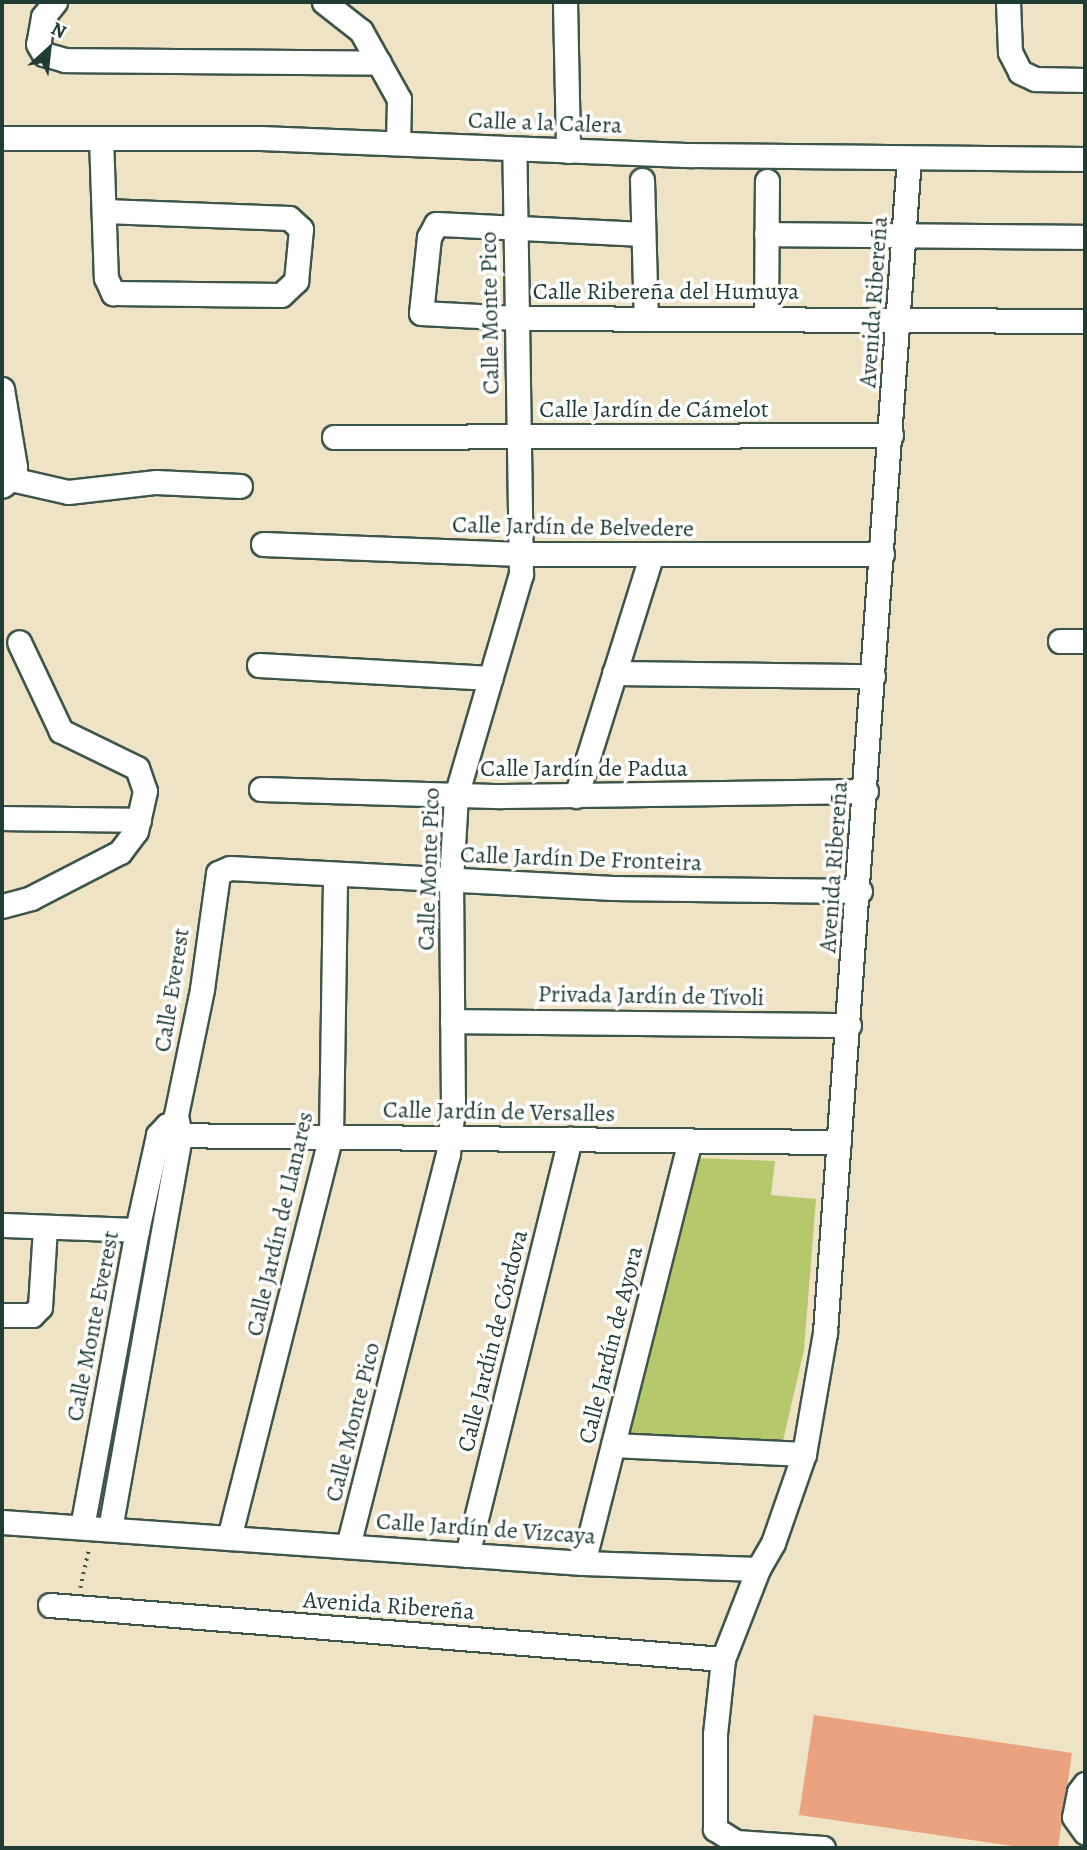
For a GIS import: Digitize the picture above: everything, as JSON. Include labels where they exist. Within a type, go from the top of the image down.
[{"type":"street","points":[[55,2],[43,17],[38,44],[44,54],[65,60],[379,63]]},
{"type":"street","points":[[324,2],[361,30],[399,99],[398,142]]},
{"type":"street","points":[[565,2],[568,151]]},
{"type":"street","points":[[1008,2],[1010,52],[1020,72],[1035,79],[1085,79]]},
{"type":"street","name":"Calle a la Calera","points":[[2,138],[398,142],[568,151],[1085,159]]},
{"type":"street","points":[[101,138],[106,278],[113,293],[281,295],[296,281],[301,229],[289,218],[104,211]]},
{"type":"street","name":"Calle Monte Pico","points":[[348,1546],[450,1137],[451,880],[456,796],[516,597],[521,554],[514,149]]},
{"type":"street","name":"Avenida Ribereña","points":[[823,1848],[736,1842],[715,1829],[715,1734],[723,1659],[758,1569],[773,1543],[804,1454],[825,1332],[860,891],[909,158]]},
{"type":"street","points":[[642,180],[646,319]]},
{"type":"street","points":[[766,319],[767,181]]},
{"type":"street","name":"Calle Ribereña del Humuya","points":[[643,234],[432,227],[421,308],[426,316],[517,318],[1085,321]]},
{"type":"street","points":[[766,234],[1085,237]]},
{"type":"street","points":[[2,389],[14,449],[6,482],[68,492],[156,482],[240,486]]},
{"type":"street","name":"Calle Jardín de Cámelot","points":[[334,437],[891,435]]},
{"type":"street","name":"Calle Jardín de Belvedere","points":[[262,544],[521,554],[882,554]]},
{"type":"street","points":[[576,796],[651,556]]},
{"type":"street","points":[[1060,641],[1085,641]]},
{"type":"street","points":[[2,906],[31,898],[120,852],[139,820],[145,792],[143,775],[137,768],[61,731],[19,642]]},
{"type":"street","points":[[260,666],[491,678]]},
{"type":"street","points":[[614,673],[873,676]]},
{"type":"street","name":"Calle Jardín de Padua","points":[[261,789],[456,796],[866,791]]},
{"type":"street","points":[[2,818],[139,820]]},
{"type":"street","name":"Calle Jardín De Fronteira","points":[[218,873],[230,868],[676,890],[860,891]]},
{"type":"street","name":"Calle Everest","points":[[171,1129],[202,989],[218,873]]},
{"type":"street","name":"Calle Jardín de Llanares","points":[[229,1538],[331,1136],[335,874]]},
{"type":"street","name":"Privada Jardín de Tívoli","points":[[452,1021],[849,1025]]},
{"type":"street","name":"Calle Jardín de Versalles","points":[[171,1129],[331,1136],[839,1142]]},
{"type":"street","name":"Calle Monte Everest","points":[[95,1528],[137,1230],[171,1129]]},
{"type":"street","name":"Calle Monte Everest","points":[[95,1528],[171,1129]]},
{"type":"street","name":"Calle Jardín de Córdova","points":[[467,1555],[570,1139]]},
{"type":"street","name":"Calle Jardín de Ayora","points":[[583,1563],[690,1140]]},
{"type":"street","points":[[2,1225],[137,1230]]},
{"type":"street","points":[[2,1315],[32,1315],[40,1307],[45,1227]]},
{"type":"street","points":[[613,1445],[804,1454]]},
{"type":"street","name":"Calle Jardín de Vizcaya","points":[[2,1522],[583,1563],[758,1569]]},
{"type":"street","name":"Avenida Ribereña","points":[[50,1605],[723,1659]]},
{"type":"street","points":[[1085,1784],[1074,1816],[1085,1832]]},
{"type":"path","points":[[76,1607],[95,1528]]},
{"type":"green space","points":[[696,1158],[775,1161],[771,1195],[816,1199],[804,1350],[783,1441],[627,1438]]},
{"type":"building","points":[[814,1715],[1072,1753],[1058,1848],[1027,1848],[799,1815]]}]
